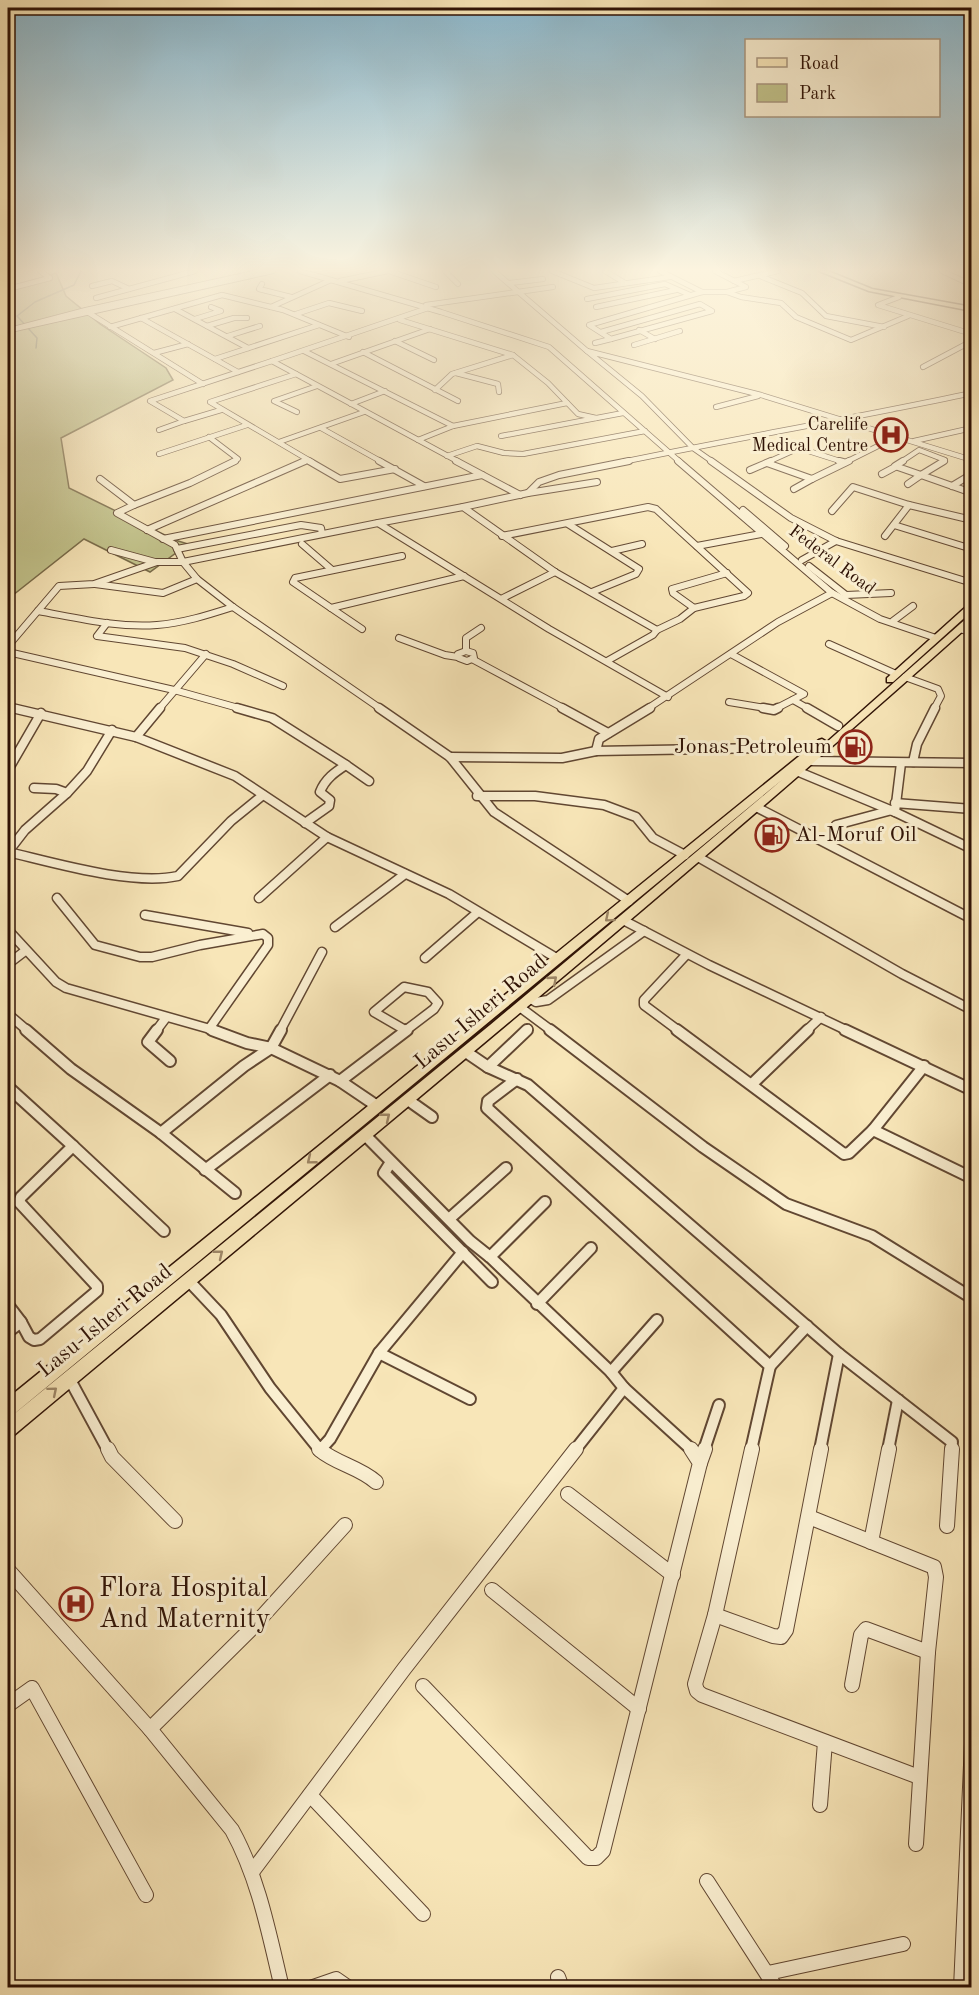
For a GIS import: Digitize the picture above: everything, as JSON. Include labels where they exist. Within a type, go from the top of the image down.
[{"type":"main road","name":"Lasu-Isheri Road","points":[[8,1408],[629,901],[758,808],[812,761],[972,606]]},
{"type":"main road","name":"Lasu-Isheri Road","points":[[8,1429],[521,1008],[623,920],[691,856],[838,726],[900,676],[966,631],[972,618]]},
{"type":"main road","points":[[112,1321],[122,1334]]},
{"type":"street","points":[[171,364],[202,384]]},
{"type":"street","points":[[223,364],[238,372]]},
{"type":"street","points":[[184,421],[150,401],[262,364]]},
{"type":"street","points":[[278,364],[520,495]]},
{"type":"street","points":[[331,364],[453,426]]},
{"type":"street","points":[[386,364],[458,402]]},
{"type":"street","points":[[424,384],[483,364]]},
{"type":"street","points":[[524,364],[582,416],[596,418]]},
{"type":"street","name":"Federal Road","points":[[568,364],[623,413],[846,595],[893,622]]},
{"type":"street","name":"Federal Road","points":[[577,364],[761,534],[832,593],[872,615],[893,622]]},
{"type":"street","points":[[603,364],[642,396],[693,448],[791,518],[836,541],[972,583]]},
{"type":"street","points":[[639,364],[760,395],[972,459]]},
{"type":"street","points":[[923,367],[928,364]]},
{"type":"street","points":[[435,390],[454,373]]},
{"type":"street","points":[[454,373],[498,384],[499,392]]},
{"type":"street","points":[[296,374],[210,402],[339,479],[395,469]]},
{"type":"street","points":[[297,412],[274,401],[317,386]]},
{"type":"street","points":[[351,404],[385,391]]},
{"type":"street","points":[[528,493],[539,482],[559,475],[846,420],[972,393]]},
{"type":"street","points":[[716,407],[760,395]]},
{"type":"street","points":[[418,440],[453,426],[567,403]]},
{"type":"street","points":[[159,430],[221,410]]},
{"type":"street","points":[[279,442],[364,412]]},
{"type":"street","points":[[501,436],[623,413]]},
{"type":"street","points":[[159,454],[247,425]]},
{"type":"street","points":[[321,428],[424,486]]},
{"type":"street","points":[[915,441],[972,428]]},
{"type":"street","points":[[447,456],[477,446],[509,454],[523,454],[645,431]]},
{"type":"street","points":[[794,489],[843,462],[898,436]]},
{"type":"street","points":[[209,437],[238,459],[190,483],[117,513],[177,549],[183,562],[197,579],[232,607],[450,757],[464,773],[477,796],[494,812],[629,901]]},
{"type":"street","points":[[750,470],[799,448],[843,462]]},
{"type":"street","points":[[882,474],[919,450],[944,458],[944,461],[908,484]]},
{"type":"street","points":[[147,530],[306,460]]},
{"type":"street","points":[[768,463],[812,479]]},
{"type":"street","points":[[895,466],[972,493]]},
{"type":"street","points":[[952,486],[972,474]]},
{"type":"street","points":[[163,539],[482,475]]},
{"type":"street","points":[[99,479],[134,505]]},
{"type":"street","points":[[111,550],[157,562],[183,562],[528,493],[597,482]]},
{"type":"street","points":[[832,511],[853,488],[909,505],[972,520]]},
{"type":"street","points":[[885,536],[909,505]]},
{"type":"street","points":[[464,507],[555,572],[657,630]]},
{"type":"street","points":[[502,536],[653,507],[748,593],[694,609],[607,661]]},
{"type":"street","points":[[378,523],[549,628],[668,697]]},
{"type":"street","points":[[567,524],[637,567],[639,572],[591,592]]},
{"type":"street","points":[[177,549],[301,525],[315,525],[321,528],[322,534]]},
{"type":"street","points":[[894,525],[972,549]]},
{"type":"street","points":[[237,557],[357,533]]},
{"type":"street","points":[[697,546],[761,534]]},
{"type":"street","points":[[802,560],[836,541]]},
{"type":"street","points":[[302,544],[331,569]]},
{"type":"street","points":[[612,551],[642,544]]},
{"type":"street","points":[[362,629],[293,580],[331,569],[402,556]]},
{"type":"street","points":[[94,584],[157,562]]},
{"type":"street","points":[[503,598],[555,572]]},
{"type":"street","points":[[694,609],[673,593],[672,589],[727,573]]},
{"type":"street","points":[[331,608],[464,576]]},
{"type":"street","points":[[8,646],[59,586],[94,584],[163,593],[197,579]]},
{"type":"street","points":[[596,751],[595,746],[599,740],[668,697],[778,622],[832,593]]},
{"type":"street","points":[[846,595],[891,593]]},
{"type":"street","points":[[913,606],[893,622],[936,639]]},
{"type":"street","points":[[38,611],[107,623],[147,625],[206,616],[232,607]]},
{"type":"street","points":[[107,623],[97,636],[185,648],[206,654],[283,686]]},
{"type":"street","points":[[466,651],[466,638],[481,628]]},
{"type":"street","points":[[399,638],[465,661],[472,659],[608,734]]},
{"type":"street","points":[[829,645],[900,676],[938,689],[941,696],[917,744],[913,762]]},
{"type":"street","points":[[458,657],[460,653],[466,651],[473,653],[472,659]]},
{"type":"street","points":[[8,652],[174,690],[272,718],[369,781]]},
{"type":"street","points":[[136,737],[206,654]]},
{"type":"street","points":[[729,702],[774,710],[804,694],[731,654]]},
{"type":"street","points":[[793,700],[838,726]]},
{"type":"street","points":[[8,707],[136,737],[235,776],[327,837],[449,894],[558,959]]},
{"type":"street","points":[[8,770],[40,713]]},
{"type":"street","points":[[112,730],[101,746],[94,763],[78,784],[25,830],[8,852],[78,867],[168,880],[178,876],[231,821],[263,795]]},
{"type":"street","points":[[450,757],[562,758],[596,751],[816,747]]},
{"type":"street","points":[[812,761],[972,763]]},
{"type":"street","points":[[894,808],[901,763]]},
{"type":"street","points":[[305,824],[329,806],[330,800],[320,792],[321,788],[330,776],[346,765]]},
{"type":"street","points":[[799,772],[894,808],[972,849]]},
{"type":"street","points":[[34,788],[56,789],[67,793]]},
{"type":"street","points":[[477,796],[499,794],[543,797],[594,803],[623,810],[640,821],[647,834],[972,1010]]},
{"type":"street","points":[[758,808],[972,919]]},
{"type":"street","points":[[836,825],[894,808],[972,809]]},
{"type":"street","points":[[259,898],[327,837]]},
{"type":"street","points":[[335,927],[405,874]]},
{"type":"street","points":[[57,898],[95,945],[140,957],[152,957],[200,945],[263,934]]},
{"type":"street","points":[[426,958],[478,912]]},
{"type":"street","points":[[146,915],[237,932],[263,934],[268,938],[268,945],[209,1029]]},
{"type":"street","points":[[623,920],[686,955],[972,1090]]},
{"type":"street","points":[[8,930],[25,951],[56,982],[66,988],[209,1029],[247,1044],[271,1048],[340,1080],[377,1106]]},
{"type":"street","points":[[531,999],[536,1002],[548,1000],[644,931]]},
{"type":"street","points":[[8,963],[25,951]]},
{"type":"street","points":[[161,1133],[244,1066],[271,1048],[321,952]]},
{"type":"street","points":[[686,955],[644,1000],[644,1005],[844,1154],[849,1154],[873,1130],[924,1066]]},
{"type":"street","points":[[340,1080],[434,1010],[438,1003],[436,998],[418,987],[404,987],[374,1012],[405,1030]]},
{"type":"street","points":[[521,1008],[704,1147],[786,1204],[872,1236],[972,1298]]},
{"type":"street","points":[[8,1014],[71,1069],[161,1133],[235,1193]]},
{"type":"street","points":[[752,1084],[821,1017]]},
{"type":"street","points":[[165,1018],[148,1042],[154,1050],[170,1060]]},
{"type":"street","points":[[488,1067],[528,1029]]},
{"type":"street","points":[[466,1052],[488,1067],[528,1084],[839,1354],[952,1442],[947,1526]]},
{"type":"street","points":[[205,1170],[330,1075]]},
{"type":"street","points":[[517,1079],[488,1101],[487,1108],[770,1366]]},
{"type":"street","points":[[8,1087],[164,1231]]},
{"type":"street","points":[[408,1100],[432,1117]]},
{"type":"street","points":[[873,1130],[972,1178]]},
{"type":"street","points":[[365,1135],[537,1304],[611,1372],[624,1388],[692,1450],[700,1463]]},
{"type":"street","points":[[8,1305],[34,1340],[40,1339],[97,1291],[97,1286],[19,1202],[21,1197],[73,1146]]},
{"type":"street","points":[[391,1162],[384,1173],[492,1282]]},
{"type":"street","points":[[449,1219],[506,1168]]},
{"type":"street","points":[[490,1257],[545,1202]]},
{"type":"street","points":[[537,1304],[591,1248]]},
{"type":"street","points":[[320,1450],[330,1439],[380,1353],[463,1252]]},
{"type":"street","points":[[188,1280],[221,1315],[270,1388],[320,1450],[332,1460],[363,1471],[376,1482]]},
{"type":"street","points":[[611,1372],[657,1320]]},
{"type":"street","points":[[8,1332],[21,1322]]},
{"type":"street","points":[[807,1326],[770,1366],[715,1615],[695,1684],[702,1695],[919,1777]]},
{"type":"street","points":[[380,1353],[470,1399]]},
{"type":"street","points":[[715,1615],[773,1636],[781,1637],[786,1629],[839,1354]]},
{"type":"street","points":[[69,1378],[112,1456],[175,1521]]},
{"type":"street","points":[[252,1872],[549,1482],[624,1388]]},
{"type":"street","points":[[871,1542],[898,1400]]},
{"type":"street","points":[[423,1686],[588,1858],[596,1858],[603,1851],[700,1463],[719,1405]]},
{"type":"street","points":[[568,1494],[673,1575]]},
{"type":"street","points":[[809,1517],[934,1567],[936,1576],[928,1653],[915,1844]]},
{"type":"street","points":[[150,1729],[227,1656],[291,1589],[345,1525]]},
{"type":"street","points":[[8,1570],[150,1729],[232,1830],[243,1848],[252,1872],[282,1988]]},
{"type":"street","points":[[492,1590],[639,1709]]},
{"type":"street","points":[[852,1685],[861,1635],[866,1629],[928,1653]]},
{"type":"street","points":[[8,1705],[32,1688],[146,1895]]},
{"type":"street","points":[[820,1805],[825,1742]]},
{"type":"street","points":[[961,1988],[972,1743]]},
{"type":"street","points":[[310,1795],[423,1914]]},
{"type":"street","points":[[707,1881],[776,1988]]},
{"type":"street","points":[[768,1973],[903,1944]]},
{"type":"street","points":[[310,1988],[335,1978],[344,1981],[349,1988]]},
{"type":"green space","points":[[8,364],[160,364],[166,368],[173,380],[61,438],[69,488],[175,540],[188,544],[150,572],[84,539],[8,599]]},
{"type":"place","name":"Carelife Medical Centre","points":[[891,435]]},
{"type":"place","name":"Jonas Petroleum","points":[[855,747]]},
{"type":"place","name":"Al-Moruf Oil","points":[[772,835]]},
{"type":"place","name":"Flora Hospital And Maternity","points":[[76,1604]]}]
